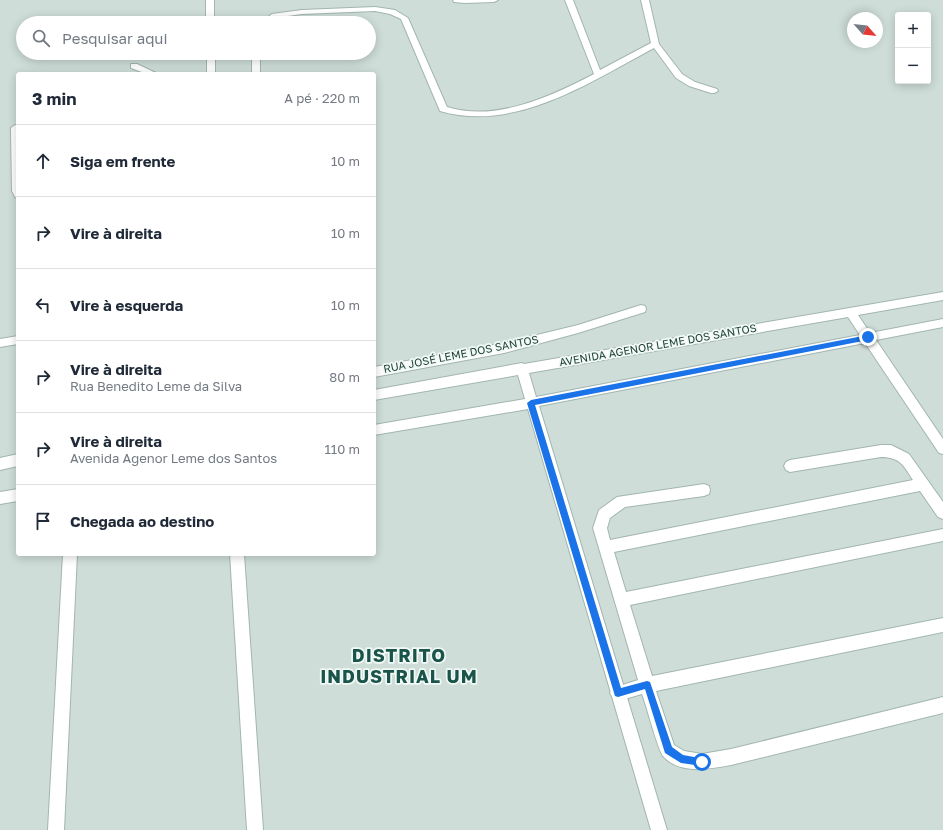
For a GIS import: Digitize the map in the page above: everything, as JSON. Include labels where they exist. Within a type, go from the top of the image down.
[{"type":"street","points":[[210,0],[210,16]]},
{"type":"street","points":[[457,0],[494,0]]},
{"type":"street","points":[[569,0],[598,75]]},
{"type":"street","points":[[645,0],[655,44],[679,76],[692,84],[714,91]]},
{"type":"street","points":[[272,16],[302,12],[375,9],[392,12],[404,18],[443,109],[466,114],[520,108],[543,101],[598,75],[655,44]]},
{"type":"street","points":[[211,60],[211,72]]},
{"type":"street","points":[[256,60],[256,72]]},
{"type":"street","points":[[134,66],[149,72]]},
{"type":"street","points":[[15,128],[16,160]]},
{"type":"street","name":"AVENIDA AGENOR LEME DOS SANTOS","points":[[376,395],[522,368],[851,313],[943,296]]},
{"type":"street","name":"RUA JOSÉ LEME DOS SANTOS","points":[[376,372],[504,348],[578,329],[641,309]]},
{"type":"street","points":[[851,313],[943,449]]},
{"type":"street","points":[[376,430],[531,403],[943,323]]},
{"type":"street","points":[[0,343],[16,340]]},
{"type":"street","points":[[522,368],[531,403],[659,830]]},
{"type":"street","points":[[790,466],[881,451],[891,451],[905,458],[943,513]]},
{"type":"street","points":[[0,464],[16,460]]},
{"type":"street","points":[[606,547],[924,484]]},
{"type":"street","points":[[704,490],[622,501],[604,514],[600,528],[668,750],[681,759],[702,762],[731,757],[943,704]]},
{"type":"street","points":[[0,498],[16,495]]},
{"type":"street","points":[[622,600],[943,535]]},
{"type":"street","points":[[56,830],[70,556]]},
{"type":"street","points":[[237,556],[255,830]]},
{"type":"street","points":[[618,693],[647,685],[943,625]]},
{"type":"shaded area","points":[[0,0],[943,0],[943,830],[0,830]]},
{"type":"district","name":"DISTRITO INDUSTRIAL UM","points":[[399,666]]},
{"type":"route","points":[[702,762],[681,759],[668,750],[647,685],[618,693],[531,403],[868,337]]}]
